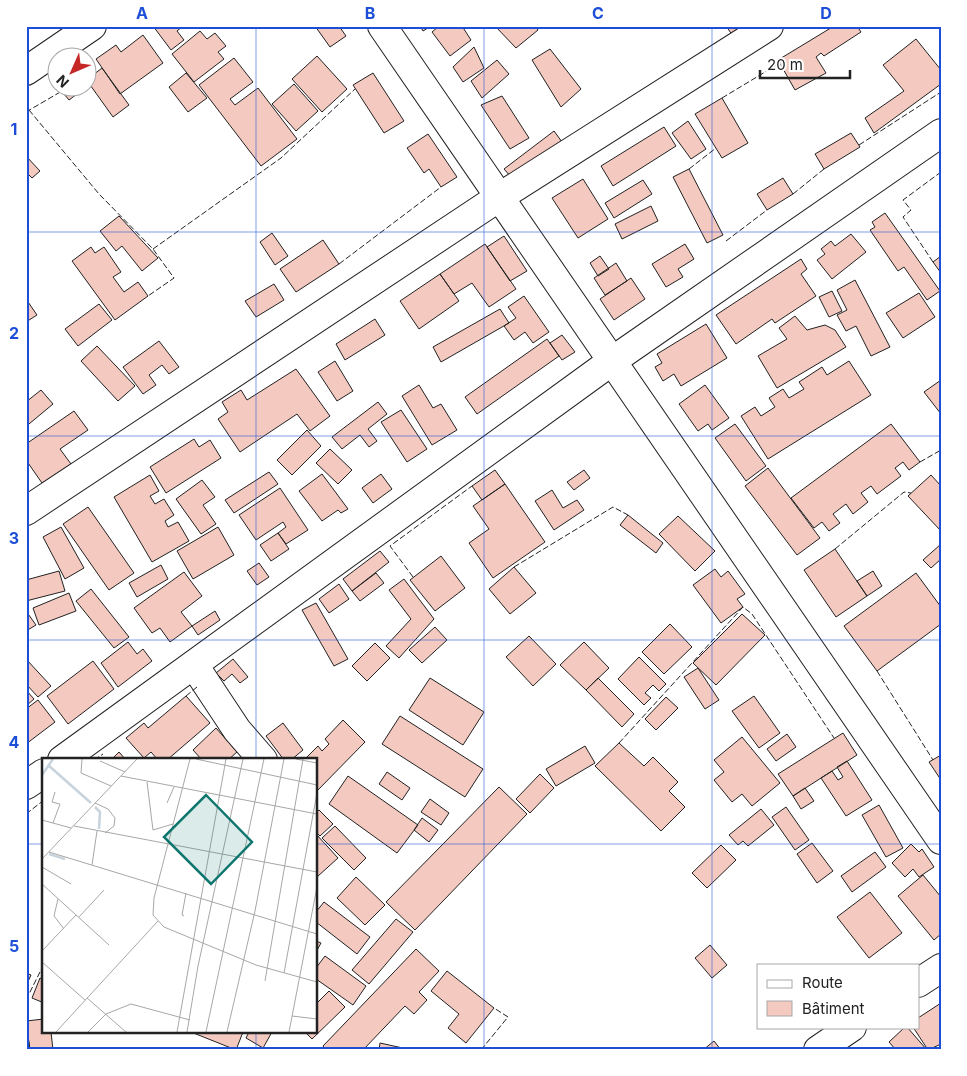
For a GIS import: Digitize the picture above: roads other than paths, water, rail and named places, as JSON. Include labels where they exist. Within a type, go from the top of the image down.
[{"type":"street","points":[[26,71],[92,26]]},
{"type":"street","points":[[382,26],[498,198],[941,840]]},
{"type":"street","points":[[26,510],[498,198],[770,26]]},
{"type":"street","points":[[65,758],[612,361],[941,133]]},
{"type":"street","points":[[194,665],[237,730],[261,758]]},
{"type":"street","points":[[26,785],[42,774]]},
{"type":"street","points":[[920,982],[941,968]]},
{"type":"street","points":[[818,1050],[851,1028]]}]
